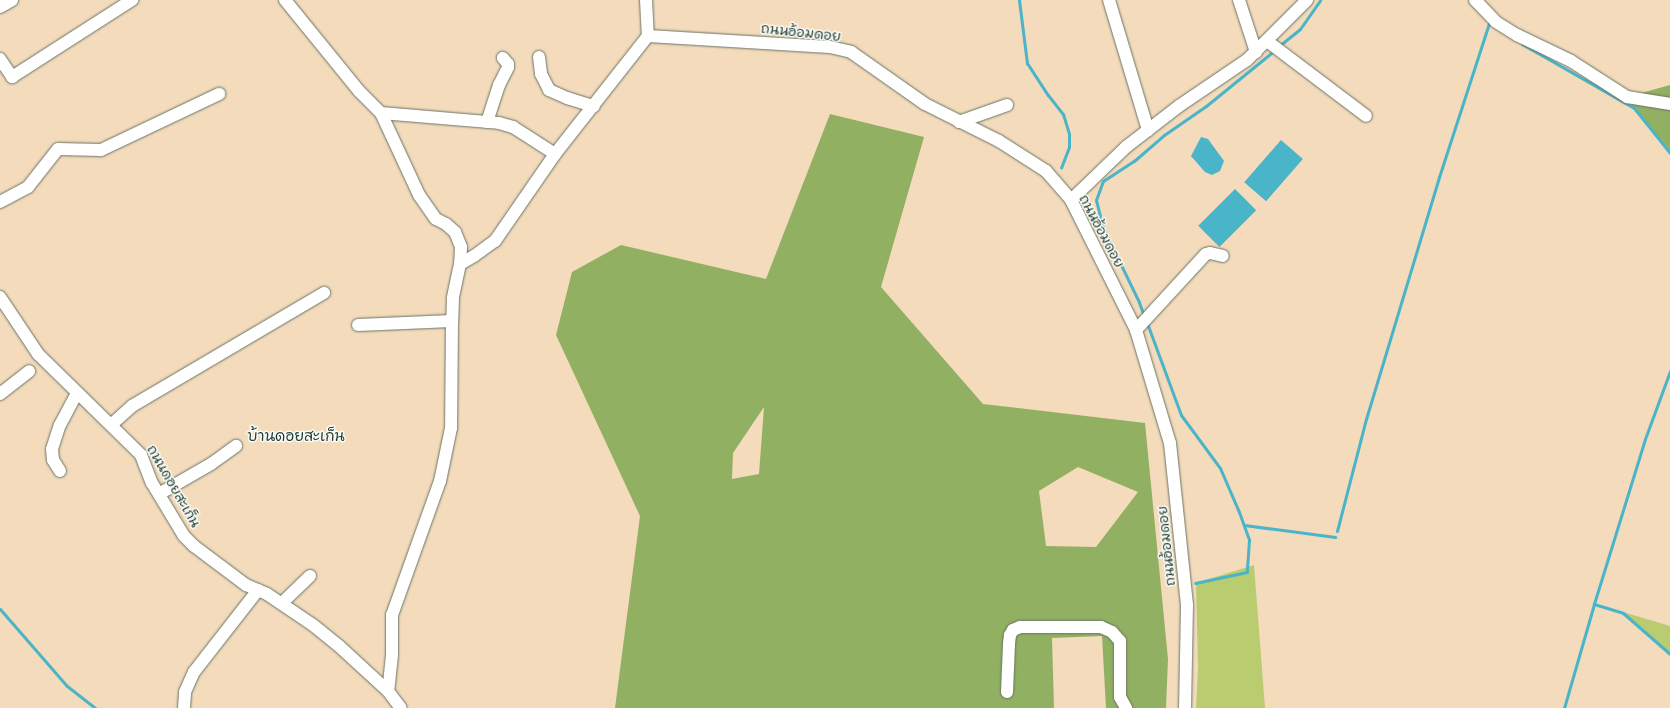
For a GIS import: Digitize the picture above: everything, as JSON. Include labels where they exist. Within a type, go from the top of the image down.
[{"type":"street","points":[[0,7],[12,0]]},
{"type":"street","points":[[0,58],[12,77],[132,0]]},
{"type":"street","points":[[285,0],[359,91],[381,113],[419,195],[436,219],[446,224],[455,232],[461,247],[460,264],[453,298],[451,428],[440,481],[392,615],[392,655],[388,691]]},
{"type":"street","points":[[460,264],[474,256],[495,240],[555,154],[648,36],[646,0]]},
{"type":"street","points":[[1109,0],[1148,130]]},
{"type":"street","points":[[1239,0],[1256,52]]},
{"type":"street","points":[[1071,200],[1126,147],[1247,60],[1307,0]]},
{"type":"street","points":[[1475,0],[1496,22],[1517,35],[1571,61],[1627,97],[1670,104]]},
{"type":"street","name":"ถนนอ้อมดอย","points":[[648,36],[830,47],[850,52],[925,104],[999,141],[1046,171],[1071,200],[1136,330],[1170,443],[1187,605],[1185,708]]},
{"type":"street","points":[[1267,41],[1366,116]]},
{"type":"street","points":[[539,57],[541,74],[549,90],[567,98],[594,106]]},
{"type":"street","points":[[487,122],[499,85],[508,66],[503,58]]},
{"type":"street","points":[[0,202],[28,187],[58,149],[101,150],[219,94]]},
{"type":"street","points":[[959,122],[1007,105]]},
{"type":"street","points":[[381,113],[487,122],[513,127],[555,154]]},
{"type":"street","points":[[1136,330],[1206,254],[1210,253],[1223,256]]},
{"type":"street","points":[[111,425],[132,406],[324,294]]},
{"type":"street","name":"ถนนดอยสะเก็น","points":[[0,297],[38,354],[141,455],[152,483],[184,536],[194,546],[246,585],[282,603],[313,625],[339,646],[388,691],[402,708]]},
{"type":"street","points":[[358,325],[452,321]]},
{"type":"street","points":[[0,394],[29,371]]},
{"type":"street","points":[[60,471],[53,460],[52,449],[60,425],[77,393]]},
{"type":"street","points":[[159,494],[211,464],[236,446]]},
{"type":"street","points":[[282,603],[310,576]]},
{"type":"street","points":[[184,708],[185,692],[194,672],[258,590]]},
{"type":"street","points":[[1007,692],[1009,644],[1010,635],[1013,630],[1020,627],[1101,627],[1112,632],[1120,641],[1120,697],[1126,708]]},
{"type":"green space","points":[[1670,85],[1670,152],[1634,108],[1627,97]]},
{"type":"green space","points":[[830,114],[924,137],[881,287],[983,404],[1145,423],[1168,659],[1166,708],[1106,708],[1102,636],[1052,638],[1054,708],[615,708],[640,516],[556,335],[572,272],[621,245],[766,279]],"holes":[[[764,407],[759,474],[732,479],[733,453]],[[1078,467],[1138,492],[1096,547],[1046,546],[1039,491]]]},
{"type":"green space","points":[[1254,565],[1265,708],[1196,708],[1198,668],[1196,583]]},
{"type":"green space","points":[[1623,612],[1670,626],[1670,654]]},
{"type":"water","points":[[1201,137],[1208,139],[1224,161],[1220,171],[1212,175],[1205,172],[1191,156]]},
{"type":"water","points":[[1281,140],[1303,159],[1266,201],[1244,182]]},
{"type":"water","points":[[1235,189],[1256,210],[1219,247],[1198,226]]},
{"type":"waterway","points":[[1019,0],[1027,63],[1048,95],[1063,114],[1069,134],[1069,147],[1061,168]]},
{"type":"waterway","points":[[1279,46],[1300,29],[1320,0]]},
{"type":"waterway","points":[[1337,531],[1366,419],[1439,177],[1489,23]]},
{"type":"waterway","points":[[1522,44],[1634,108],[1670,153]]},
{"type":"waterway","points":[[1144,316],[1139,302],[1103,228],[1096,200],[1103,181],[1134,161],[1164,135],[1206,106],[1275,50]]},
{"type":"waterway","points":[[1147,323],[1181,415],[1220,468],[1249,540],[1247,572],[1195,583]]},
{"type":"waterway","points":[[1670,371],[1645,439],[1594,604],[1623,613],[1670,654]]},
{"type":"waterway","points":[[1244,525],[1335,537]]},
{"type":"waterway","points":[[1564,708],[1594,604]]},
{"type":"waterway","points":[[0,609],[67,686],[95,708]]},
{"type":"district","name":"บ้านดอยสะเก็น","points":[[296,435]]}]
